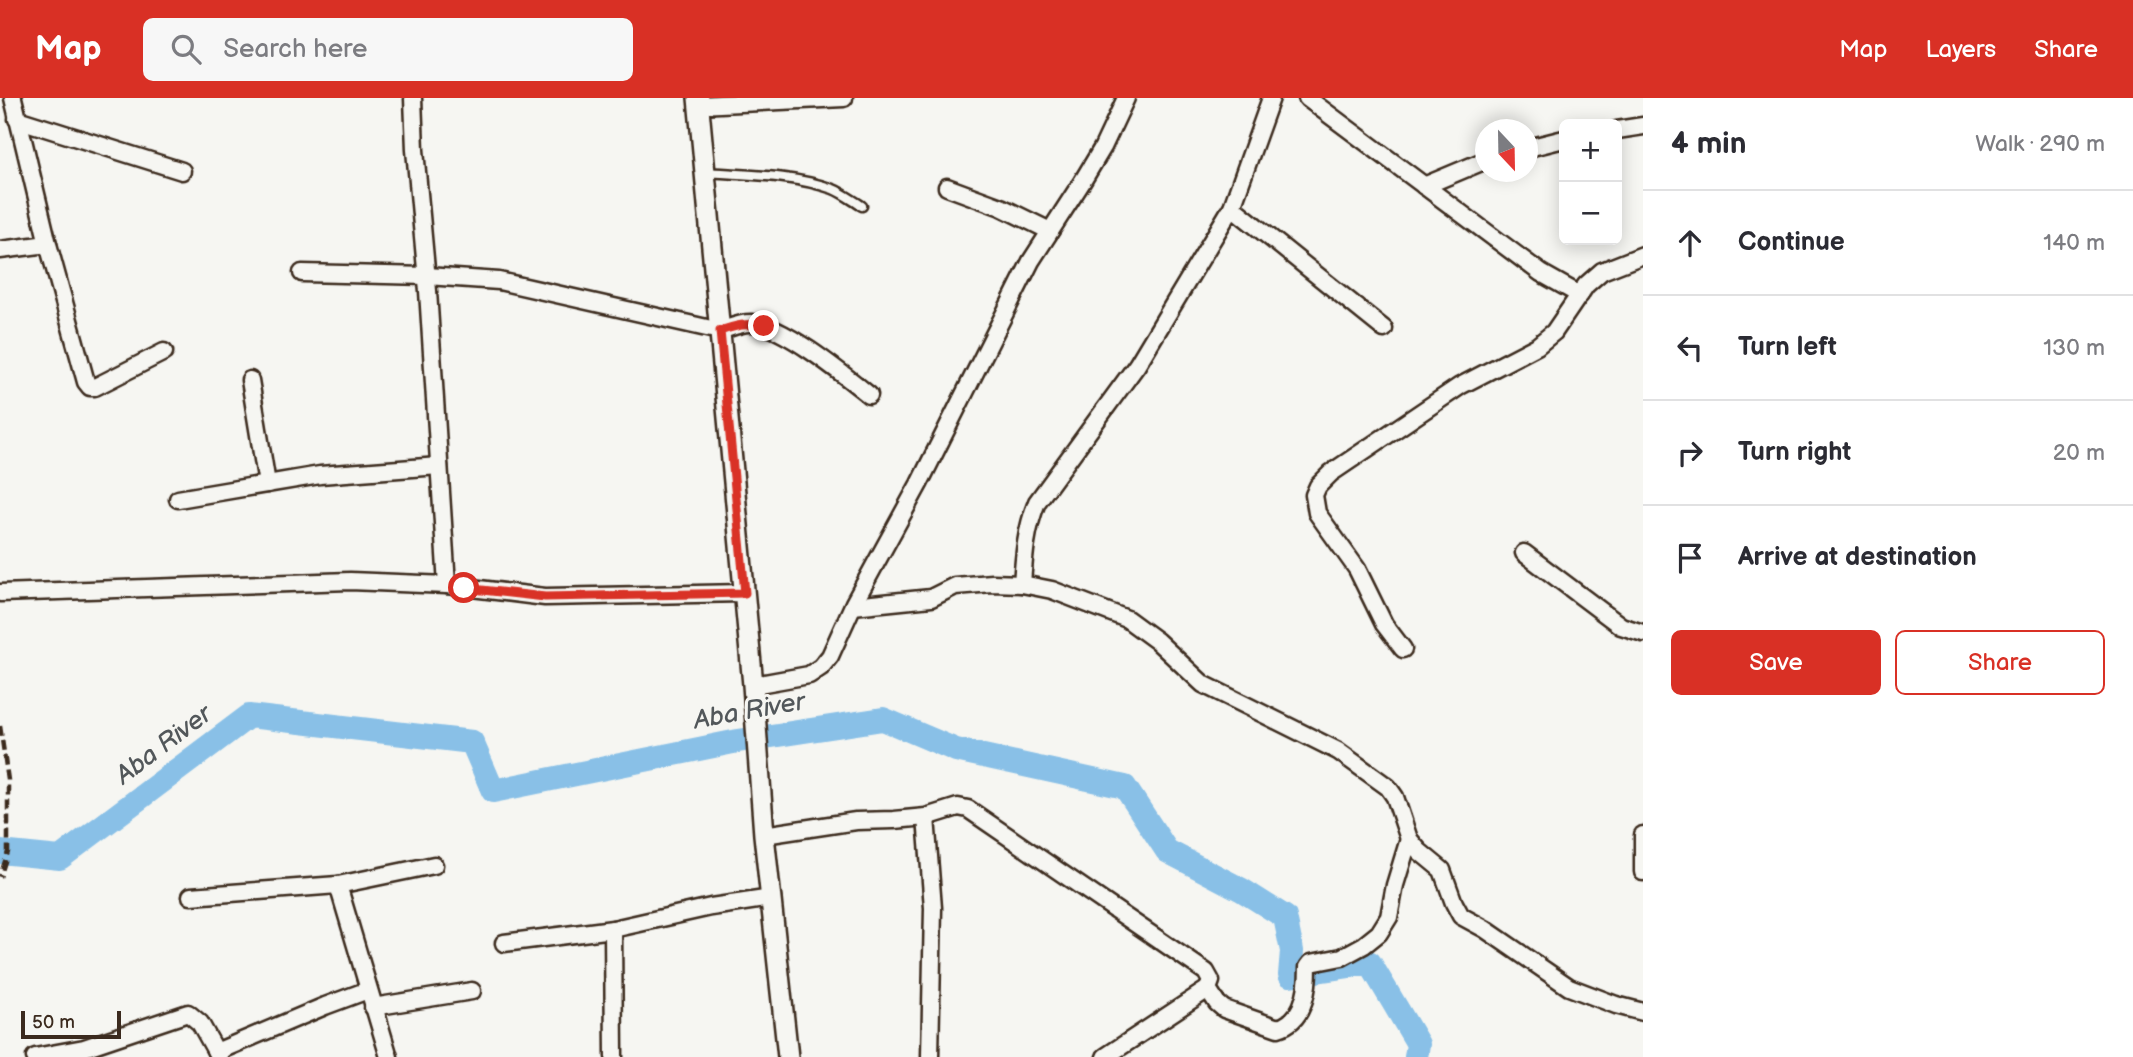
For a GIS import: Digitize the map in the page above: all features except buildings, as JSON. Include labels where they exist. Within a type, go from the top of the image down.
[{"type":"street","points":[[13,98],[48,244],[86,382],[90,387],[95,387],[164,352]]},
{"type":"street","points":[[413,98],[447,585]]},
{"type":"street","points":[[788,1057],[764,835],[745,593],[698,102],[844,98]]},
{"type":"street","points":[[753,685],[802,677],[821,667],[830,656],[853,606],[919,484],[1031,261],[1103,147],[1125,98]]},
{"type":"street","points":[[1021,584],[1028,522],[1037,502],[1137,365],[1231,207],[1271,98]]},
{"type":"street","points":[[1307,98],[1541,273],[1580,295]]},
{"type":"street","points":[[17,120],[182,170]]},
{"type":"street","points":[[1622,129],[1643,126]]},
{"type":"street","points":[[1538,146],[1559,140]]},
{"type":"street","points":[[1424,186],[1475,165]]},
{"type":"street","points":[[947,187],[1001,207],[1050,231]]},
{"type":"street","points":[[1231,207],[1384,329]]},
{"type":"street","points":[[0,250],[48,244]]},
{"type":"street","points":[[1403,649],[1384,624],[1357,569],[1317,513],[1314,495],[1318,486],[1331,473],[1460,386],[1537,346],[1554,331],[1586,285],[1602,271],[1643,255]]},
{"type":"street","points":[[302,273],[499,281],[720,331],[753,323],[764,326],[822,358],[870,395]]},
{"type":"street","points":[[250,380],[267,484]]},
{"type":"street","points":[[178,499],[320,475],[439,466]]},
{"type":"street","points":[[1524,553],[1621,626],[1643,634]]},
{"type":"street","points":[[0,593],[350,581],[447,585],[545,597],[745,593]]},
{"type":"street","points":[[853,606],[931,598],[955,586],[966,584],[1021,584],[1062,593],[1127,620],[1157,642],[1203,684],[1338,751],[1388,787],[1395,797],[1409,839],[1442,870],[1461,916],[1485,929],[1569,987],[1643,1012]]},
{"type":"street","points":[[764,835],[856,821],[926,817],[958,807],[982,817],[1009,839],[1206,972],[1211,981],[1209,989],[1105,1057]]},
{"type":"street","points":[[926,817],[933,908],[930,1057]]},
{"type":"street","points":[[1643,835],[1643,872]]},
{"type":"street","points":[[1209,989],[1224,1009],[1278,1028],[1295,1020],[1301,1011],[1311,963],[1342,957],[1364,946],[1379,933],[1389,917],[1395,885],[1409,839]]},
{"type":"street","points":[[191,896],[338,885],[435,865]]},
{"type":"street","points":[[338,885],[389,1057]]},
{"type":"street","points":[[504,943],[613,929],[711,906],[772,898]]},
{"type":"street","points":[[613,929],[614,1057]]},
{"type":"street","points":[[35,1057],[84,1048],[188,1013],[200,1023],[218,1055],[325,1006],[368,990]]},
{"type":"street","points":[[373,1007],[472,991]]},
{"type":"lane","points":[[705,172],[772,177],[819,186],[842,193],[862,206]]},
{"type":"waterway","name":"Aba River","points":[[0,852],[60,858],[249,716],[472,742],[493,791],[738,741],[883,719],[956,750],[1125,787],[1167,851],[1242,890],[1285,917],[1292,951],[1290,975],[1370,963],[1418,1044],[1416,1057]]},
{"type":"railway","points":[[0,726],[8,780],[8,852],[0,877]]},
{"type":"route","points":[[464,588],[545,597],[745,593],[720,331],[741,324],[764,326]]}]
